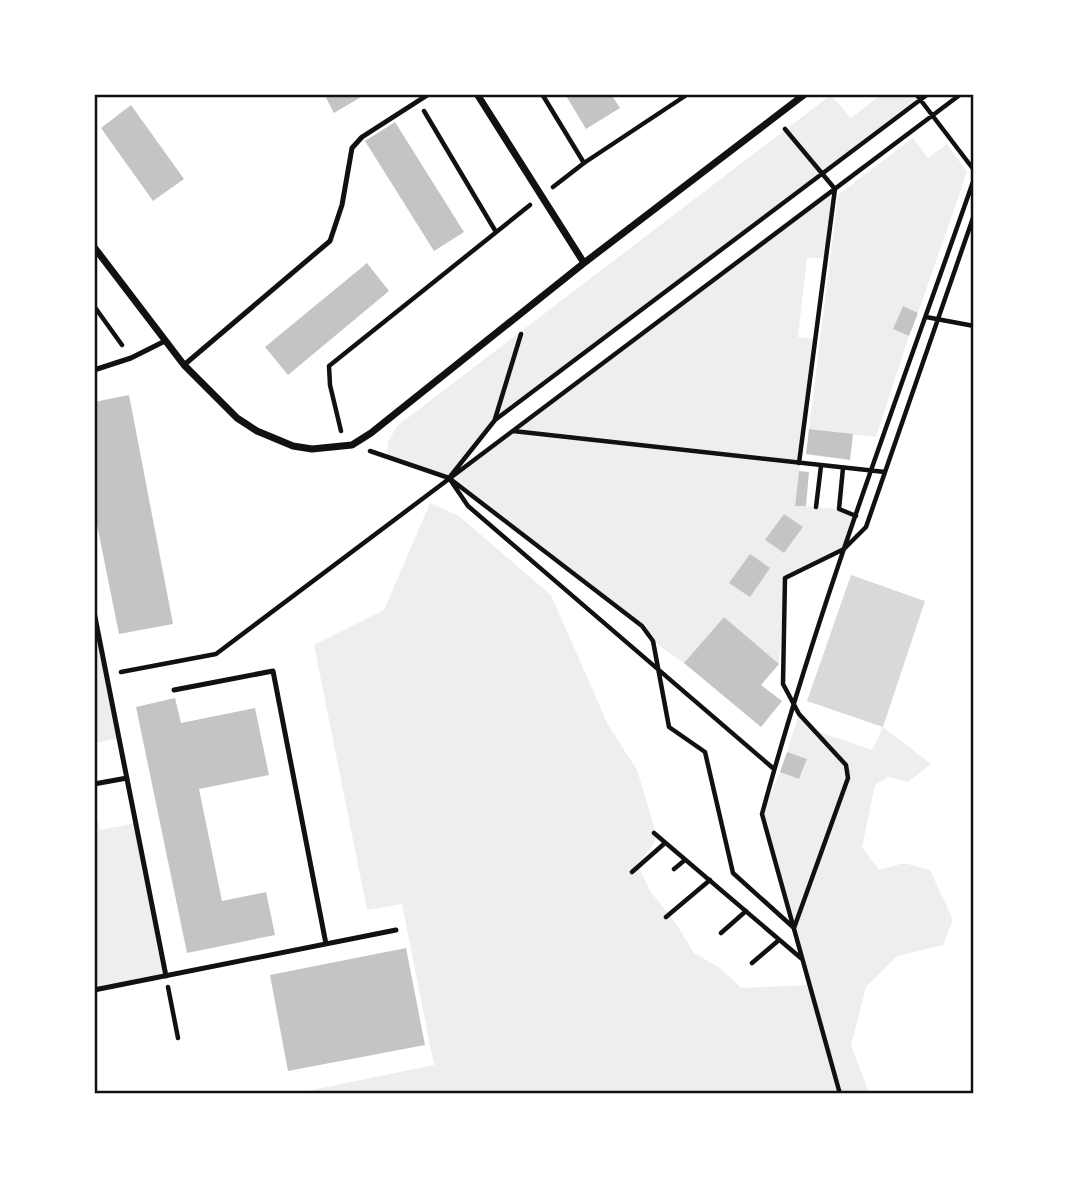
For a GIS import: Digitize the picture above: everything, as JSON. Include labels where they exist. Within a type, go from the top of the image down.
[{"type":"street","points":[[477,94],[584,263]]},
{"type":"street","points":[[94,247],[184,365],[237,418],[257,431],[293,446],[312,449],[348,446],[805,94]]},
{"type":"lane","points":[[184,365],[330,241],[342,205],[352,148],[362,136],[429,94]]},
{"type":"lane","points":[[94,370],[131,358],[165,341]]},
{"type":"lane","points":[[94,612],[166,976]]},
{"type":"lane","points":[[174,690],[274,671],[326,944]]},
{"type":"lane","points":[[94,785],[127,778]]},
{"type":"lane","points":[[94,990],[396,930]]},
{"type":"path","points":[[542,94],[584,163]]},
{"type":"path","points":[[688,94],[584,163],[329,366],[330,385],[348,446],[449,478],[642,626],[653,641],[668,727],[705,752],[733,873],[794,928]]},
{"type":"path","points":[[916,94],[974,170]]},
{"type":"path","points":[[449,478],[495,420],[928,94]]},
{"type":"path","points":[[107,675],[216,654],[961,94]]},
{"type":"path","points":[[418,102],[496,232]]},
{"type":"path","points":[[775,117],[835,189],[799,463]]},
{"type":"path","points":[[840,1094],[762,814],[844,549],[974,179]]},
{"type":"path","points":[[794,928],[848,778],[846,765],[799,714],[783,684],[785,578],[844,549],[866,527],[974,215]]},
{"type":"path","points":[[94,306],[131,358]]},
{"type":"path","points":[[495,420],[529,307]]},
{"type":"path","points":[[926,317],[974,326]]},
{"type":"path","points":[[512,431],[885,472]]},
{"type":"path","points":[[816,508],[821,466]]},
{"type":"path","points":[[843,468],[839,509],[856,516]]},
{"type":"path","points":[[449,478],[468,506],[774,769]]},
{"type":"path","points":[[654,833],[803,960]]},
{"type":"path","points":[[632,872],[665,843]]},
{"type":"path","points":[[674,869],[685,860]]},
{"type":"path","points":[[666,916],[710,880]]},
{"type":"path","points":[[721,933],[746,911]]},
{"type":"path","points":[[752,963],[779,940]]},
{"type":"path","points":[[166,976],[178,1038]]},
{"type":"shaded area","points":[[831,95],[851,118],[881,95],[928,95],[495,420],[452,475],[835,189],[825,258],[807,258],[798,337],[815,339],[795,505],[835,509],[856,516],[844,549],[785,578],[779,664],[724,617],[684,663],[653,641],[642,626],[450,478],[387,456],[388,442],[397,426]]},
{"type":"shaded area","points":[[913,138],[928,158],[947,144],[967,172],[918,313],[903,306],[894,329],[909,336],[876,437],[809,429],[838,195]]},
{"type":"shaded area","points":[[430,503],[459,516],[551,595],[608,725],[637,770],[654,826],[655,842],[644,856],[640,870],[650,891],[675,922],[694,953],[720,968],[741,988],[810,985],[762,814],[780,772],[800,779],[807,759],[787,752],[799,714],[814,730],[872,750],[883,727],[931,764],[908,782],[888,777],[875,785],[862,847],[879,870],[904,863],[930,870],[953,920],[943,945],[897,956],[866,987],[851,1045],[869,1093],[292,1094],[434,1065],[402,904],[367,910],[314,645],[384,610]]},
{"type":"shaded area","points":[[851,575],[925,601],[883,727],[807,701]]},
{"type":"shaded area","points":[[94,612],[119,738],[95,743],[94,743]]},
{"type":"shaded area","points":[[94,805],[100,830],[136,823],[166,976],[94,990]]},
{"type":"building","points":[[324,94],[366,94],[334,113]]},
{"type":"building","points":[[565,94],[611,94],[620,108],[586,129]]},
{"type":"building","points":[[131,105],[184,179],[153,201],[101,128]]},
{"type":"building","points":[[395,122],[464,232],[434,251],[365,141]]},
{"type":"building","points":[[367,263],[389,291],[288,375],[265,347]]},
{"type":"building","points":[[903,306],[918,313],[909,336],[893,329]]},
{"type":"building","points":[[129,395],[173,624],[119,634],[94,510],[94,402]]},
{"type":"building","points":[[809,429],[853,434],[850,460],[806,454]]},
{"type":"building","points":[[799,471],[809,472],[806,506],[795,506]]},
{"type":"building","points":[[784,514],[803,527],[784,553],[765,540]]},
{"type":"building","points":[[750,554],[770,568],[750,597],[729,583]]},
{"type":"building","points":[[724,617],[779,664],[761,685],[782,701],[761,727],[684,663]]},
{"type":"building","points":[[175,698],[181,723],[255,708],[269,775],[199,789],[222,901],[266,892],[275,935],[187,953],[136,707]]},
{"type":"building","points":[[787,752],[807,759],[799,779],[780,772]]},
{"type":"building","points":[[406,948],[425,1045],[288,1071],[270,975]]}]
